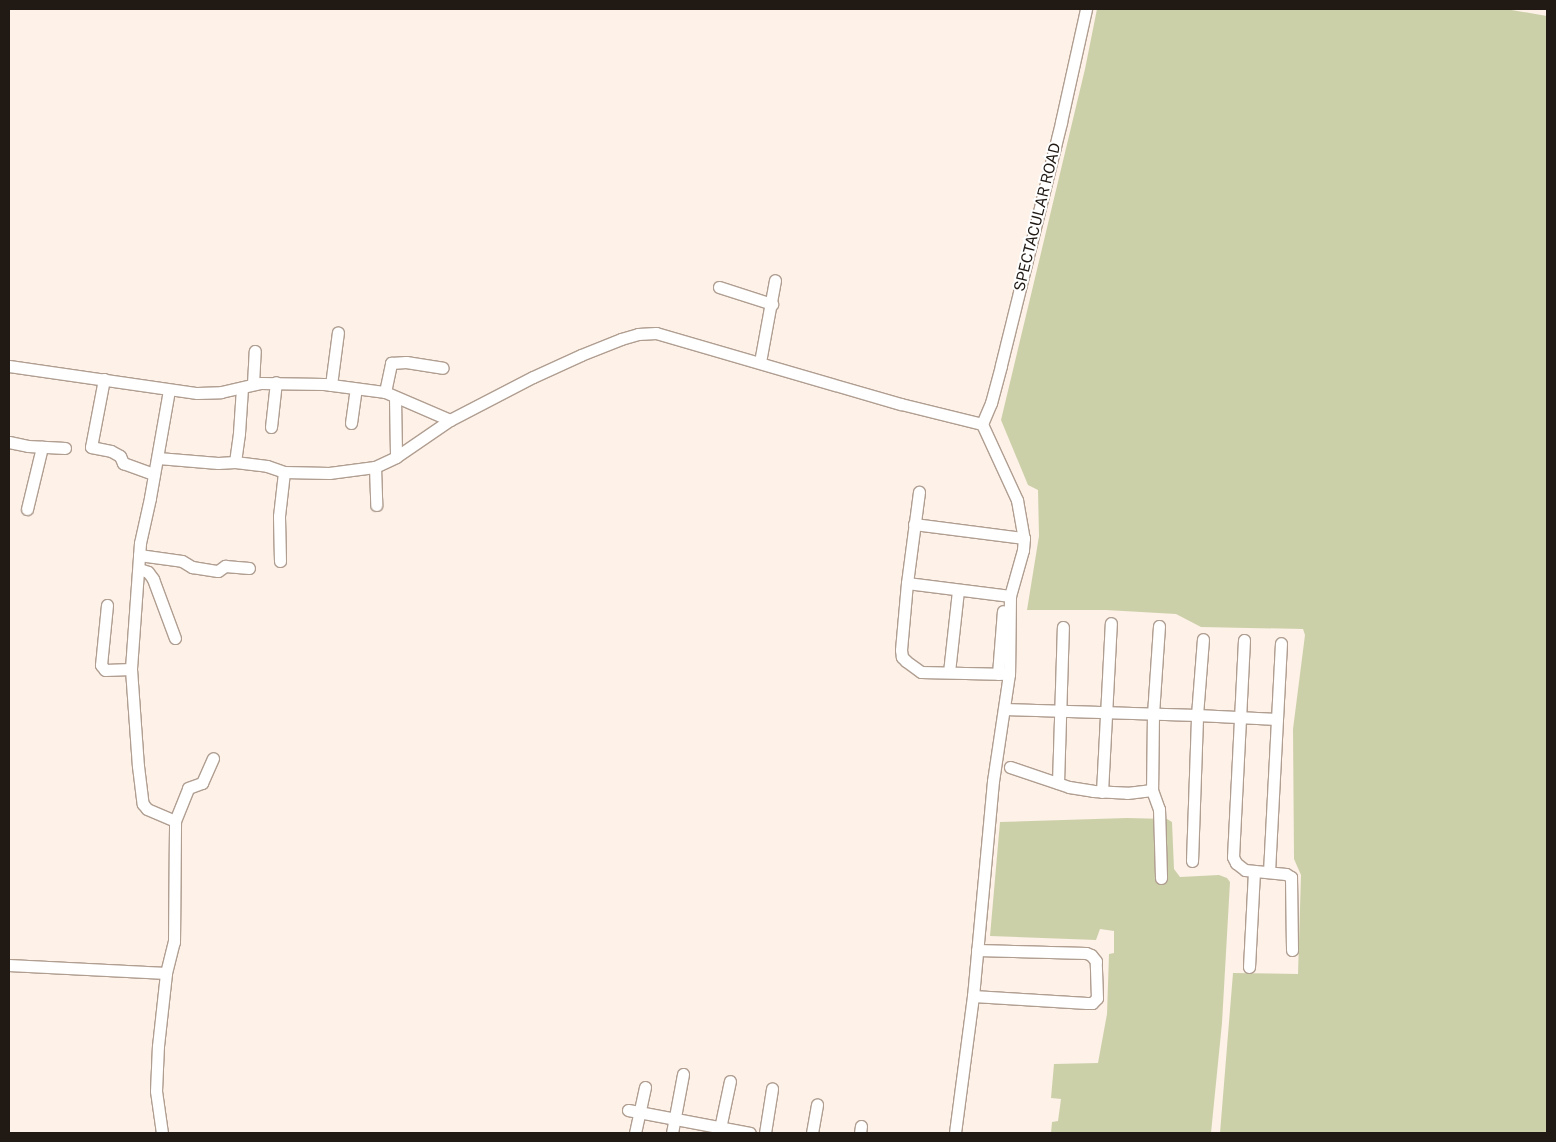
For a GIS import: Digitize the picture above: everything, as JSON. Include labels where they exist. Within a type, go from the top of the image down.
[{"type":"street","name":"SPECTACULAR ROAD","points":[[982,424],[1001,364],[1061,122],[1086,9]]},
{"type":"street","points":[[760,362],[775,280]]},
{"type":"street","points":[[718,287],[772,304]]},
{"type":"street","points":[[331,385],[338,332]]},
{"type":"street","points":[[158,458],[218,463],[235,462],[267,466],[284,472],[329,473],[375,467],[396,457],[450,420],[533,376],[638,334],[656,333],[901,404],[982,424],[1017,500],[1024,538],[1023,550],[1007,595],[1004,709],[994,781],[972,996],[955,1133]]},
{"type":"street","points":[[235,462],[247,386],[255,351]]},
{"type":"street","points":[[396,457],[390,394],[391,363],[406,362],[443,368]]},
{"type":"street","points":[[9,366],[197,393],[221,392],[276,382],[331,385],[390,394],[450,420]]},
{"type":"street","points":[[104,379],[91,447],[111,451],[120,456],[123,463],[154,474]]},
{"type":"street","points":[[270,427],[276,382]]},
{"type":"street","points":[[351,422],[356,389]]},
{"type":"street","points":[[169,390],[139,555],[130,669],[143,804],[147,809],[175,821]]},
{"type":"street","points":[[9,442],[65,448]]},
{"type":"street","points":[[28,509],[42,447]]},
{"type":"street","points":[[375,467],[376,505]]},
{"type":"street","points":[[280,561],[279,516],[284,472]]},
{"type":"street","points":[[919,492],[907,583],[902,657],[921,672],[1004,674]]},
{"type":"street","points":[[914,524],[1024,538]]},
{"type":"street","points":[[139,555],[182,562],[192,567],[218,572],[225,566],[249,568]]},
{"type":"street","points":[[138,569],[148,572],[153,579],[175,638]]},
{"type":"street","points":[[907,583],[1007,595]]},
{"type":"street","points":[[949,672],[958,590]]},
{"type":"street","points":[[107,604],[101,665],[105,670],[130,669]]},
{"type":"street","points":[[1102,792],[1111,623]]},
{"type":"street","points":[[1159,626],[1153,713],[1152,790],[1159,809],[1161,878]]},
{"type":"street","points":[[1058,783],[1063,627]]},
{"type":"street","points":[[1192,860],[1197,714],[1203,638]]},
{"type":"street","points":[[1244,640],[1233,857],[1240,867],[1286,874],[1292,880],[1292,950]]},
{"type":"street","points":[[1269,872],[1281,643]]},
{"type":"street","points":[[1004,709],[1197,714],[1277,719]]},
{"type":"street","points":[[162,1133],[156,1090],[158,1046],[166,973],[174,942],[175,821],[188,788],[202,783],[213,758]]},
{"type":"street","points":[[1010,767],[1069,787],[1127,794],[1152,790]]},
{"type":"street","points":[[1249,967],[1254,870]]},
{"type":"street","points":[[972,996],[1087,1003],[1097,998],[1096,961],[1091,955],[1086,953],[977,950]]},
{"type":"street","points":[[9,966],[166,973]]},
{"type":"street","points":[[672,1133],[683,1074]]},
{"type":"street","points":[[720,1130],[730,1080]]},
{"type":"street","points":[[635,1133],[634,1111],[645,1087]]},
{"type":"street","points":[[765,1133],[772,1089]]},
{"type":"street","points":[[812,1133],[817,1104]]},
{"type":"street","points":[[634,1111],[675,1118],[720,1130],[750,1133]]},
{"type":"green space","points":[[1097,9],[1506,9],[1547,16],[1547,1133],[1220,1133],[1233,973],[1298,974],[1301,875],[1294,859],[1293,729],[1305,635],[1303,629],[1201,627],[1176,614],[1106,610],[1027,610],[1039,536],[1038,490],[1028,485],[1001,420],[1085,69]]},
{"type":"green space","points":[[1127,818],[1167,819],[1172,822],[1174,869],[1180,877],[1219,875],[1227,878],[1230,882],[1222,1023],[1211,1133],[1051,1133],[1052,1122],[1058,1121],[1061,1099],[1051,1098],[1054,1064],[1098,1063],[1107,1014],[1109,954],[1114,953],[1114,931],[1100,929],[1096,940],[990,936],[1000,822]]}]
